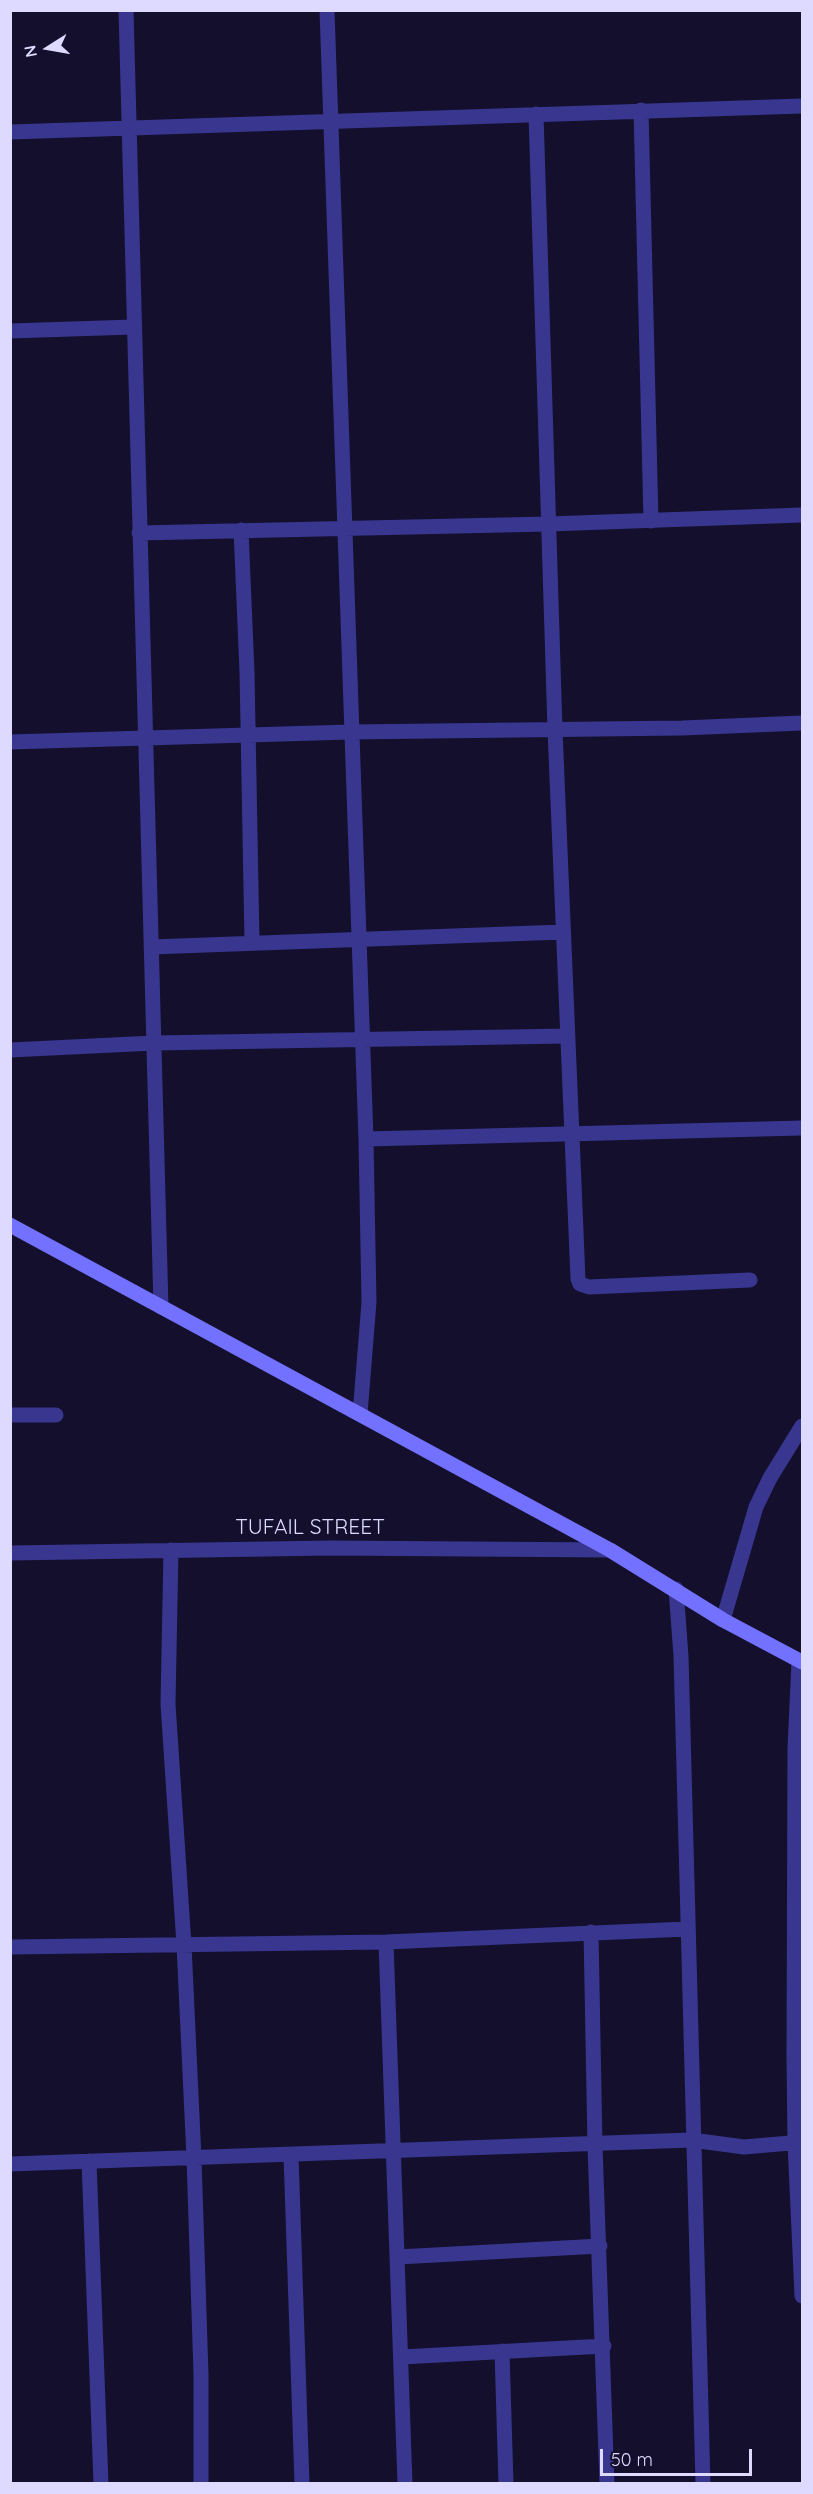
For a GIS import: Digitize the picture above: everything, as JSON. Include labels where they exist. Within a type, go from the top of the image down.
[{"type":"main road","points":[[10,1225],[610,1550],[723,1620],[801,1661]]},
{"type":"street","points":[[126,10],[161,1306]]},
{"type":"street","points":[[327,10],[350,732],[366,1139],[369,1302],[360,1414]]},
{"type":"street","points":[[10,132],[802,106]]},
{"type":"street","points":[[641,110],[651,521]]},
{"type":"street","points":[[536,114],[555,730],[570,1134],[578,1279],[580,1284],[589,1287],[750,1280]]},
{"type":"street","points":[[10,331],[133,327]]},
{"type":"street","points":[[139,532],[548,525],[802,515]]},
{"type":"street","points":[[241,530],[248,672],[247,735],[252,943]]},
{"type":"street","points":[[10,742],[350,732],[555,730],[802,723]]},
{"type":"street","points":[[151,947],[563,932]]},
{"type":"street","points":[[10,1050],[154,1043],[567,1035]]},
{"type":"street","points":[[366,1139],[802,1128]]},
{"type":"street","points":[[10,1415],[56,1414]]},
{"type":"street","points":[[723,1620],[756,1507],[770,1478],[802,1426]]},
{"type":"street","name":"TUFAIL STREET","points":[[10,1552],[330,1548],[610,1550]]},
{"type":"street","points":[[171,1550],[168,1704],[184,1945],[194,2158],[201,2374],[201,2484]]},
{"type":"street","points":[[676,1589],[681,1656],[692,2140],[703,2484]]},
{"type":"street","points":[[801,1661],[795,1748],[802,2296]]},
{"type":"street","points":[[10,1947],[386,1942],[687,1929]]},
{"type":"street","points":[[591,1932],[595,2146],[604,2346],[607,2484]]},
{"type":"street","points":[[386,1942],[399,2257],[405,2484]]},
{"type":"street","points":[[10,2164],[595,2146],[692,2140],[744,2147],[799,2143]]},
{"type":"street","points":[[291,2155],[302,2484]]},
{"type":"street","points":[[89,2162],[101,2484]]},
{"type":"street","points":[[399,2257],[600,2246]]},
{"type":"street","points":[[402,2357],[604,2346]]},
{"type":"street","points":[[502,2351],[506,2484]]}]
